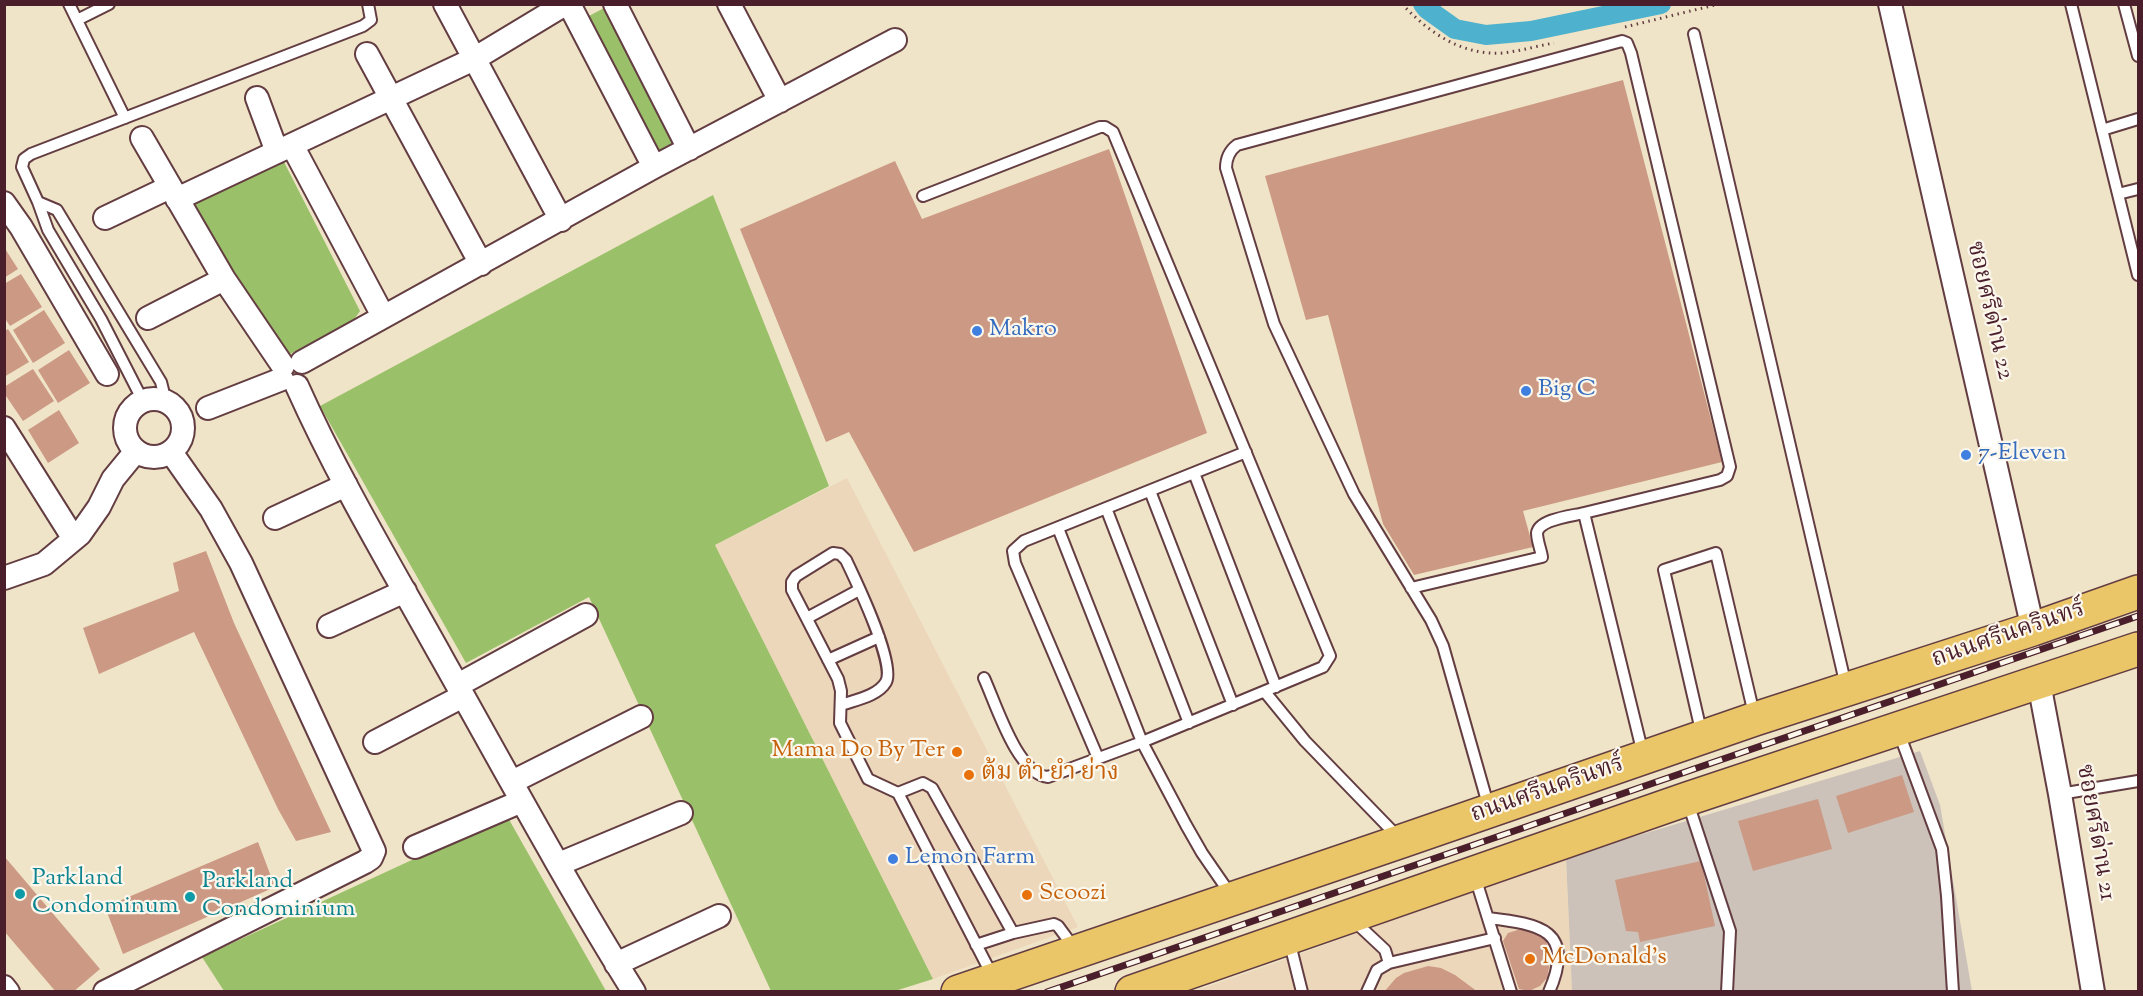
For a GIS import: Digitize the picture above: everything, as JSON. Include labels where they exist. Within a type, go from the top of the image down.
[{"type":"main road","name":"ถนนศรีนครินทร์","points":[[958,992],[1402,842],[1755,719],[2033,629],[2139,592]]},
{"type":"main road","points":[[1132,992],[1687,798],[2139,649]]},
{"type":"street","points":[[446,4],[561,220]]},
{"type":"street","points":[[105,218],[285,148],[474,58],[567,4],[654,167]]},
{"type":"street","points":[[615,4],[689,149]]},
{"type":"street","name":"ซอยศรีด่าน 22","points":[[1890,4],[2033,629]]},
{"type":"street","points":[[736,7],[780,101]]},
{"type":"street","points":[[208,408],[291,373],[383,316],[654,167],[895,40]]},
{"type":"street","points":[[367,54],[481,264]]},
{"type":"street","points":[[257,98],[383,316]]},
{"type":"street","points":[[142,138],[224,279],[291,373],[324,446],[517,792],[634,992]]},
{"type":"street","points":[[4,203],[21,227],[106,374]]},
{"type":"street","points":[[148,318],[224,279]]},
{"type":"street","points":[[152,399],[170,404],[177,411],[183,428],[178,445],[163,456],[144,456],[136,451],[126,437],[126,419],[130,412],[143,401],[152,399]]},
{"type":"street","points":[[4,428],[74,540]]},
{"type":"street","points":[[4,579],[44,564],[74,540],[89,522],[113,479],[136,451]]},
{"type":"street","points":[[105,992],[364,862],[374,851],[242,563],[212,509],[171,452]]},
{"type":"street","points":[[275,518],[346,485]]},
{"type":"street","points":[[329,626],[405,591]]},
{"type":"street","points":[[375,742],[586,615]]},
{"type":"street","name":"ซอยศรีด่าน 21","points":[[2039,683],[2093,992]]},
{"type":"street","points":[[415,847],[517,792],[641,717]]},
{"type":"street","points":[[558,864],[681,813]]},
{"type":"street","points":[[616,964],[719,916]]},
{"type":"street","points":[[4,987],[8,992]]},
{"type":"lane","points":[[69,4],[125,118]]},
{"type":"lane","points":[[77,20],[109,4]]},
{"type":"lane","points":[[143,401],[101,319],[48,230],[38,201],[22,167],[24,159],[363,27],[371,20],[368,4]]},
{"type":"lane","points":[[2071,4],[2139,275]]},
{"type":"lane","points":[[2124,4],[2139,56]]},
{"type":"lane","points":[[1694,34],[1847,690]]},
{"type":"lane","points":[[1411,588],[1542,557],[1537,535],[1541,525],[1547,521],[1720,480],[1730,472],[1627,43],[1618,42],[1237,145],[1227,157],[1226,168],[1274,324],[1354,494],[1443,646],[1490,811]]},
{"type":"lane","points":[[2102,130],[2139,119]]},
{"type":"lane","points":[[923,196],[1100,127],[1109,129],[1116,137],[1330,656],[1323,667],[1265,692],[1051,776],[1044,776],[1026,765],[1015,748],[984,678]]},
{"type":"lane","points":[[2118,194],[2139,189]]},
{"type":"lane","points":[[38,201],[57,210],[161,382],[162,394],[170,404]]},
{"type":"lane","points":[[1098,758],[1012,556],[1013,551],[1019,544],[1246,452]]},
{"type":"lane","points":[[1194,473],[1276,687]]},
{"type":"lane","points":[[1150,491],[1233,705]]},
{"type":"lane","points":[[1106,508],[1189,723]]},
{"type":"lane","points":[[1584,513],[1644,758]]},
{"type":"lane","points":[[1058,528],[1142,742],[1195,842],[1233,898]]},
{"type":"lane","points":[[841,705],[879,690],[885,684],[888,672],[879,637],[846,560],[840,554],[833,553],[796,576],[792,582],[792,590],[838,679],[841,705],[840,723],[868,779],[898,794],[994,980]]},
{"type":"lane","points":[[1703,738],[1664,570],[1716,553],[1755,719]]},
{"type":"lane","points":[[807,618],[859,590]]},
{"type":"lane","points":[[828,660],[879,637]]},
{"type":"lane","points":[[1265,692],[1305,741],[1402,842]]},
{"type":"lane","points":[[1897,730],[1942,849],[1953,992]]},
{"type":"lane","points":[[2060,794],[2139,781]]},
{"type":"lane","points":[[898,794],[923,783],[932,788],[1013,933]]},
{"type":"lane","points":[[1687,798],[1730,931],[1727,992]]},
{"type":"lane","points":[[1474,873],[1511,992]]},
{"type":"lane","points":[[1349,916],[1385,950],[1389,963]]},
{"type":"lane","points":[[1488,918],[1521,922],[1540,929],[1551,937],[1560,955],[1556,975],[1549,992]]},
{"type":"lane","points":[[976,945],[1013,933],[1054,924],[1077,951]]},
{"type":"lane","points":[[1288,938],[1302,992]]},
{"type":"lane","points":[[1366,992],[1377,970],[1389,963],[1495,938]]},
{"type":"path","points":[[1402,4],[1416,19],[1443,39],[1469,50],[1503,53],[1555,43]]},
{"type":"path","points":[[1620,28],[1719,4]]},
{"type":"shaded area","points":[[847,478],[1078,927],[933,979],[715,545]]},
{"type":"shaded area","points":[[1920,751],[1940,805],[1972,991],[1572,991],[1566,857]]},
{"type":"shaded area","points":[[1566,857],[1572,991],[1192,992],[1275,963]]},
{"type":"green space","points":[[608,6],[679,146],[658,156],[587,17]]},
{"type":"green space","points":[[282,158],[360,311],[353,321],[288,355],[190,205]]},
{"type":"green space","points":[[713,195],[829,486],[715,545],[933,979],[895,991],[771,991],[589,597],[466,663],[320,406]]},
{"type":"green space","points":[[507,816],[606,991],[224,991],[202,957]]},
{"type":"building","name":"Big C","points":[[1623,80],[1722,462],[1523,511],[1533,547],[1414,575],[1383,524],[1328,315],[1306,320],[1265,176]]},
{"type":"building","name":"Makro","points":[[1109,149],[1207,433],[914,552],[849,432],[826,442],[740,229],[895,161],[922,219]]},
{"type":"building","points":[[4,247],[18,269],[4,278]]},
{"type":"building","points":[[21,274],[42,307],[10,326],[4,317],[4,284]]},
{"type":"building","points":[[44,310],[65,343],[33,363],[13,330]]},
{"type":"building","points":[[8,329],[29,362],[4,377],[4,331]]},
{"type":"building","points":[[69,350],[90,383],[58,403],[38,370]]},
{"type":"building","points":[[33,369],[54,401],[23,421],[4,393],[4,387]]},
{"type":"building","points":[[59,410],[79,443],[48,463],[28,430]]},
{"type":"building","points":[[206,551],[234,623],[331,832],[296,841],[278,809],[194,632],[99,674],[83,628],[179,591],[173,563]]},
{"type":"building","points":[[1902,775],[1914,812],[1848,833],[1836,796]]},
{"type":"building","points":[[1818,799],[1832,849],[1753,871],[1738,821]]},
{"type":"building","name":"Parkland Condominium","points":[[258,842],[275,887],[123,954],[105,907]]},
{"type":"building","name":"Parkland Condominum","points":[[4,856],[100,969],[73,992],[56,992],[4,931]]},
{"type":"building","points":[[1701,861],[1715,926],[1640,942],[1638,932],[1626,931],[1615,880]]},
{"type":"building","name":"McDonald's","points":[[1524,928],[1535,932],[1546,941],[1551,957],[1547,978],[1540,986],[1529,991],[1519,989],[1503,941],[1508,933]]},
{"type":"building","points":[[1428,966],[1441,968],[1455,975],[1478,992],[1384,992],[1396,978],[1404,973]]},
{"type":"waterway","points":[[1423,4],[1455,29],[1486,35],[1531,31],[1661,4]]},
{"type":"railway","points":[[1047,992],[2138,616]]},
{"type":"place","name":"Makro","points":[[977,331]]},
{"type":"place","name":"Big C","points":[[1526,391]]},
{"type":"place","name":"7-Eleven","points":[[1966,455]]},
{"type":"place","name":"Mama Do By Ter","points":[[957,752]]},
{"type":"place","name":"ต้ม ตำ ยำ ย่าง","points":[[969,775]]},
{"type":"place","name":"Lemon Farm","points":[[893,859]]},
{"type":"place","name":"Parkland Condominum","points":[[20,894]]},
{"type":"place","name":"Scoozi","points":[[1027,895]]},
{"type":"place","name":"Parkland Condominium","points":[[190,897]]},
{"type":"place","name":"McDonald's","points":[[1530,959]]}]
